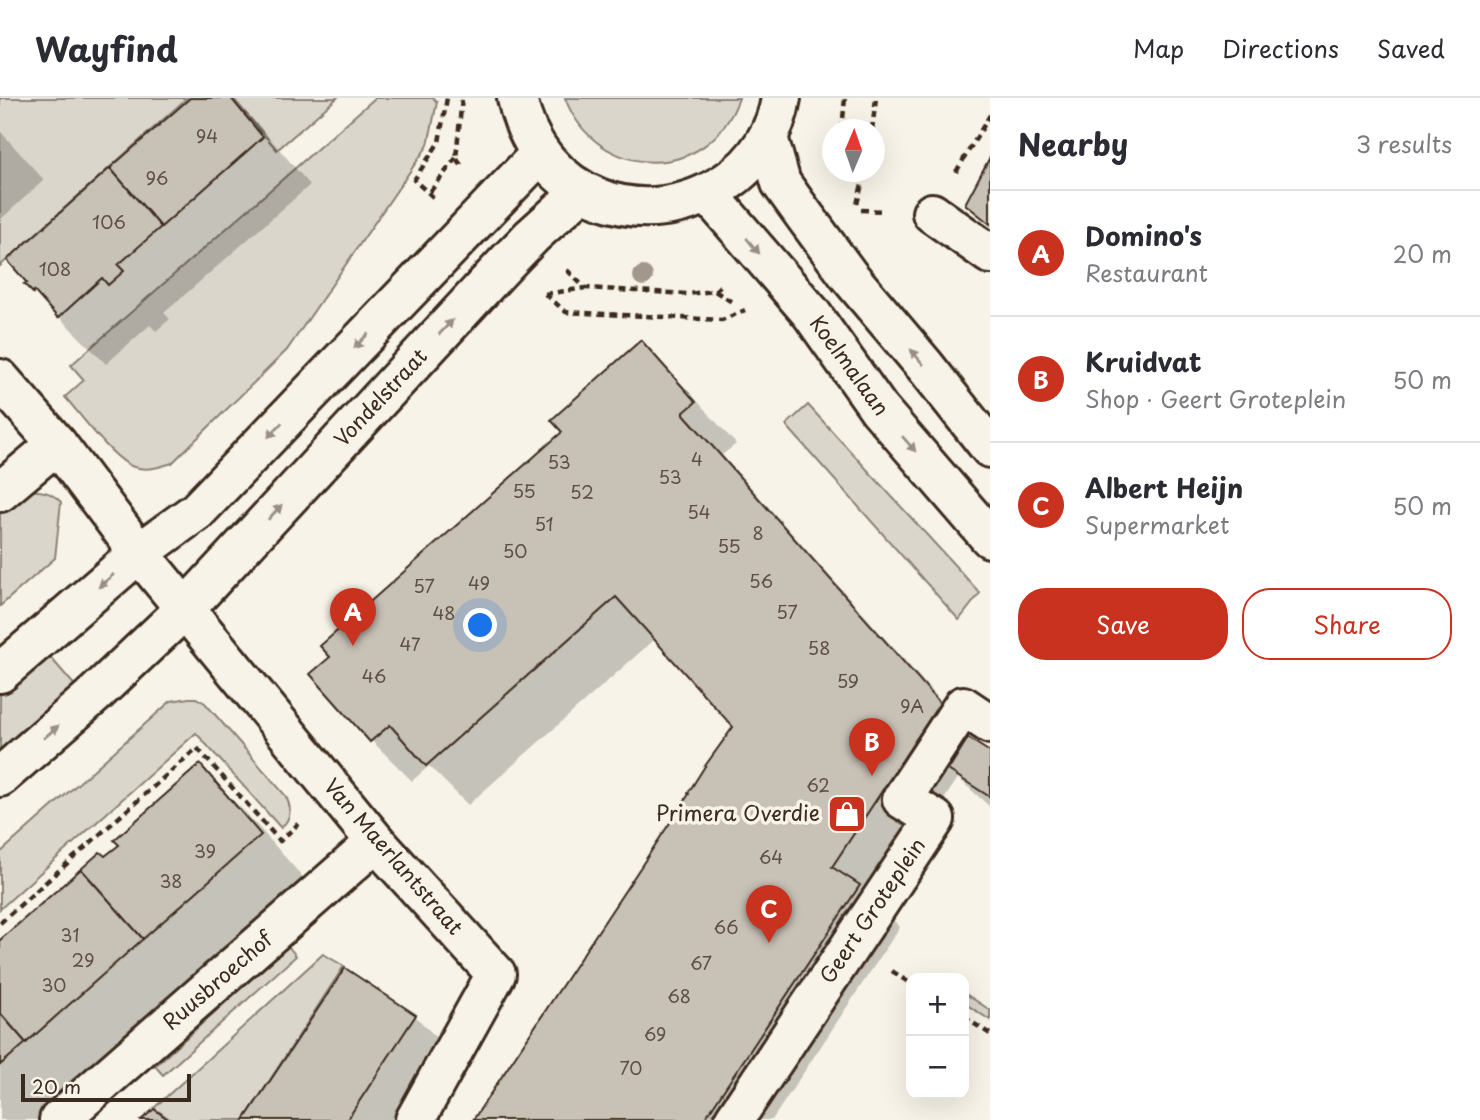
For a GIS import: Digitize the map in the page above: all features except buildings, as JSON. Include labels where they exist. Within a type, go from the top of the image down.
[{"type":"street","points":[[517,98],[522,119],[540,154],[557,172],[582,191],[615,204],[644,208],[668,206],[709,195],[740,173],[754,159],[768,137],[781,98]]},
{"type":"street","points":[[768,137],[782,183],[796,204],[849,276],[990,448]]},
{"type":"street","points":[[0,673],[139,553],[197,511],[540,154]]},
{"type":"street","name":"Vondelstraat","points":[[0,777],[94,695],[185,609],[519,249],[582,191]]},
{"type":"street","name":"Koelmalaan","points":[[709,195],[811,313],[879,409],[990,538]]},
{"type":"street","points":[[932,213],[990,254]]},
{"type":"street","points":[[0,379],[57,444],[185,609]]},
{"type":"street","points":[[0,492],[57,444]]},
{"type":"street","name":"Van Maerlantstraat","points":[[185,609],[376,842],[496,974],[415,1120]]},
{"type":"street","name":"Geert Groteplein","points":[[734,1120],[935,819],[902,799],[963,706],[990,724]]},
{"type":"street","name":"Ruusbroechof","points":[[59,1120],[376,842]]},
{"type":"path","points":[[462,98],[456,158],[463,168]]},
{"type":"path","points":[[843,119],[845,98]]},
{"type":"path","points":[[873,119],[876,98]]},
{"type":"path","points":[[932,213],[990,115]]},
{"type":"path","points":[[562,265],[585,288],[688,294],[715,291],[723,283]]},
{"type":"path","points":[[0,923],[197,748],[274,834]]},
{"type":"path","points":[[969,1020],[990,1034]]},
{"type":"shaded area","points":[[0,98],[187,98],[0,266]]},
{"type":"shaded area","points":[[233,98],[337,98],[277,150]]},
{"type":"shaded area","points":[[375,98],[433,98],[437,102],[428,145],[287,350],[172,463],[144,469],[126,463],[107,447],[65,397],[84,380],[71,365]]},
{"type":"shaded area","points":[[565,98],[739,98],[724,126],[704,146],[679,158],[653,162],[626,158],[601,146],[580,126]]},
{"type":"shaded area","points":[[808,405],[980,593],[959,620],[786,425]]},
{"type":"shaded area","points":[[29,491],[46,492],[61,502],[55,558],[0,606],[0,509]]},
{"type":"shaded area","points":[[45,651],[77,688],[0,757],[0,691]]},
{"type":"shaded area","points":[[189,698],[205,703],[285,795],[290,812],[285,824],[281,828],[196,733],[0,909],[0,853],[171,701]]},
{"type":"shaded area","points":[[288,946],[296,956],[163,1075],[155,1066]]},
{"type":"shaded area","points":[[323,954],[344,966],[244,1120],[171,1120],[154,1108]]},
{"type":"shaded area","points":[[969,996],[990,1010],[990,1020],[969,1006]]},
{"type":"place","name":"Domino's","points":[[353,646]]},
{"type":"place","name":"Kruidvat","points":[[872,776]]},
{"type":"place","name":"Primera Overdie","points":[[847,814]]},
{"type":"place","name":"Albert Heijn","points":[[769,943]]}]
